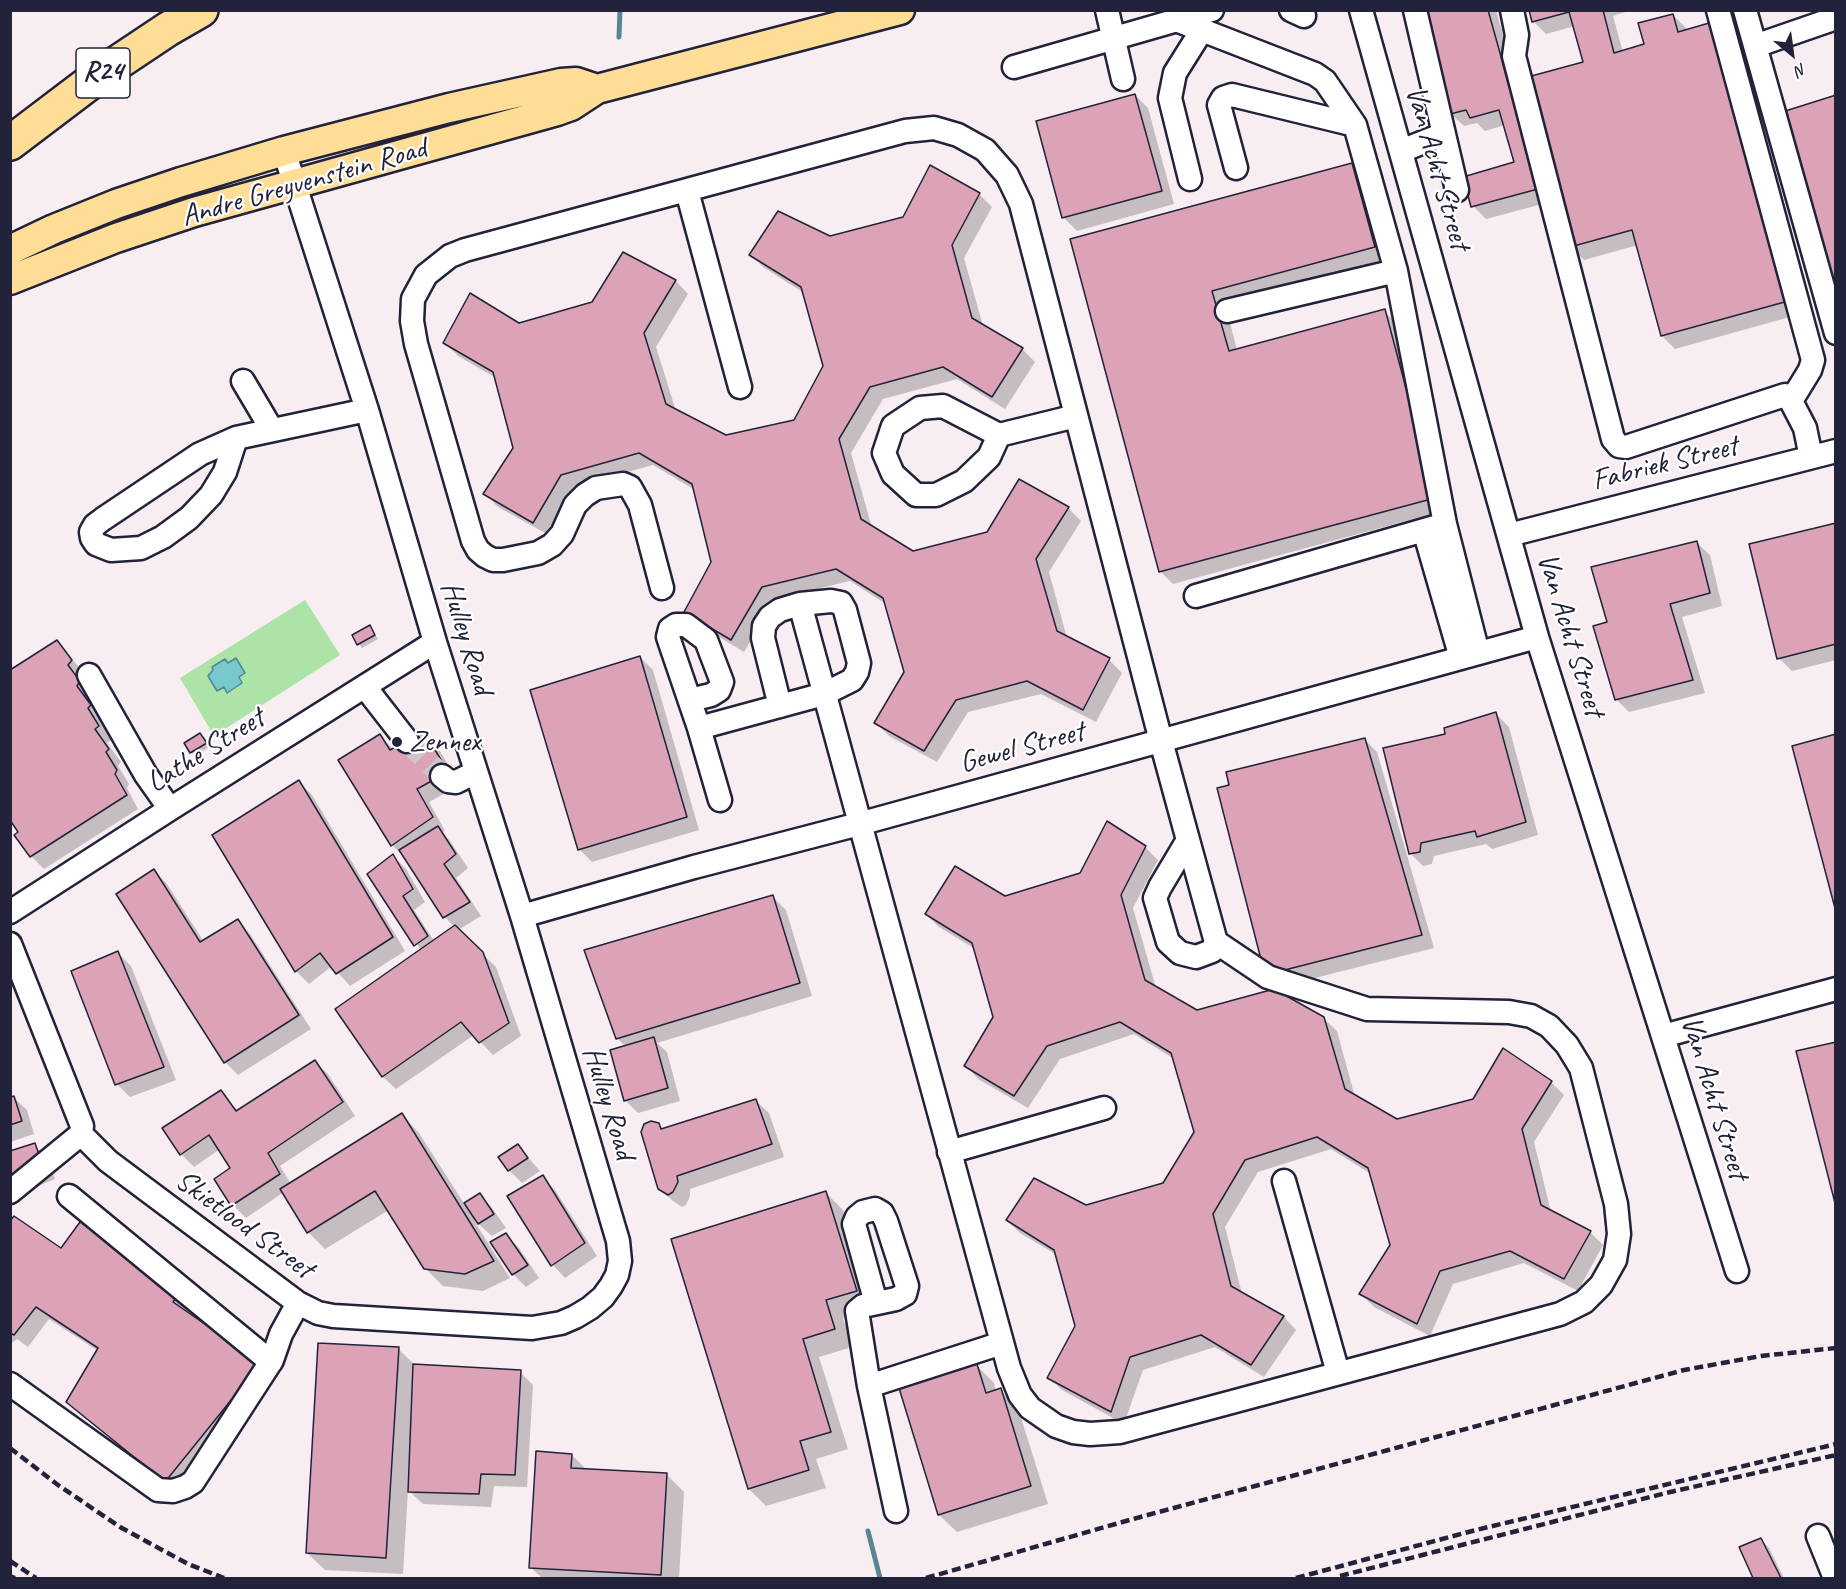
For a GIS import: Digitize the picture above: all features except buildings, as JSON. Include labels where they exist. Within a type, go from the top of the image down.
[{"type":"highway","name":"R24","points":[[10,143],[105,71],[201,10]]},
{"type":"main road","name":"Andre Greyvenstein Road","points":[[10,280],[116,238],[195,212],[556,111],[571,106],[597,89],[900,10]]},
{"type":"main road","name":"Andre Greyvenstein Road","points":[[10,250],[54,229],[117,204],[284,151],[449,108],[550,85],[576,82],[597,89]]},
{"type":"street","points":[[1107,10],[1123,79]]},
{"type":"street","name":"Van Acht Street","points":[[1361,10],[1538,637],[1737,1271]]},
{"type":"street","points":[[1415,10],[1457,190]]},
{"type":"street","points":[[1512,10],[1517,34],[1514,56],[1613,440],[1619,446],[1626,447],[1785,396],[1791,401],[1805,428],[1811,457]]},
{"type":"street","points":[[1718,10],[1813,360],[1810,370],[1791,401]]},
{"type":"street","points":[[1745,10],[1836,333]]},
{"type":"street","points":[[1755,46],[1828,17]]},
{"type":"street","points":[[1014,67],[1176,20],[1207,20],[1325,81],[1355,125],[1396,271],[1435,527],[1469,656]]},
{"type":"street","points":[[1190,179],[1170,98],[1175,73],[1207,20]]},
{"type":"street","points":[[1236,168],[1220,105],[1223,98],[1232,95],[1355,125]]},
{"type":"street","points":[[662,588],[640,505],[630,487],[623,484],[596,488],[585,495],[575,505],[562,534],[552,545],[538,553],[493,560],[478,550],[473,542],[416,344],[411,311],[413,299],[426,275],[450,256],[465,250],[905,131],[934,128],[958,135],[985,150],[1007,175],[1021,204],[1161,741],[1216,942],[1212,951],[1202,956],[1191,957],[1180,953],[1168,942],[1156,904],[1156,893],[1188,840]]},
{"type":"street","points":[[1401,151],[1444,134]]},
{"type":"street","name":"Hulley Road","points":[[284,151],[367,410],[435,642],[522,916],[618,1241],[620,1261],[617,1275],[603,1297],[590,1308]]},
{"type":"street","points":[[687,191],[740,387]]},
{"type":"street","points":[[1227,311],[1396,271]]},
{"type":"street","points":[[243,381],[272,430]]},
{"type":"street","points":[[999,435],[989,457],[964,482],[936,495],[916,495],[893,474],[884,453],[892,426],[920,408],[943,406],[999,435],[1076,416]]},
{"type":"street","points":[[236,438],[225,472],[211,495],[201,507],[163,537],[141,548],[111,550],[96,544],[91,532],[95,525],[200,454],[236,438],[367,410]]},
{"type":"street","name":"Fabriek Street","points":[[1509,535],[1836,451]]},
{"type":"street","points":[[1196,596],[1435,527]]},
{"type":"street","points":[[699,728],[780,706],[824,694],[852,680],[859,663],[845,610],[841,603],[831,601],[800,604],[780,610],[770,617],[764,626],[763,638],[780,706]]},
{"type":"street","points":[[800,604],[1002,1343],[1014,1382],[1030,1408],[1056,1426],[1072,1432],[1090,1434],[1120,1432],[1560,1314],[1584,1302],[1601,1285],[1615,1260],[1619,1234],[1616,1204],[1581,1068],[1567,1045],[1549,1026],[1531,1016],[1509,1012],[1367,1009],[1268,977],[1216,942]]},
{"type":"street","name":"Gewel Street","points":[[522,916],[1538,637]]},
{"type":"street","name":"Lathe Street","points":[[10,912],[435,642]]},
{"type":"street","points":[[89,675],[146,775],[170,809]]},
{"type":"street","points":[[365,687],[407,741]]},
{"type":"street","points":[[690,700],[720,800]]},
{"type":"street","points":[[442,776],[448,781],[456,782],[476,772]]},
{"type":"street","points":[[10,944],[82,1126],[81,1134],[10,1192]]},
{"type":"street","points":[[1663,1035],[1836,989]]},
{"type":"street","points":[[949,1152],[1104,1108]]},
{"type":"street","name":"Skietlood Street","points":[[81,1134],[108,1161],[305,1306],[333,1316],[526,1328],[561,1323],[590,1308]]},
{"type":"street","points":[[1284,1181],[1338,1372]]},
{"type":"street","points":[[69,1196],[272,1361]]},
{"type":"street","points":[[876,1303],[863,1306],[857,1311],[869,1386],[896,1510]]},
{"type":"street","points":[[10,1384],[158,1490],[173,1491],[193,1482],[272,1361],[287,1348],[305,1306]]},
{"type":"street","points":[[869,1386],[1002,1343]]},
{"type":"street","points":[[1818,1536],[1835,1578]]},
{"type":"green space","points":[[305,600],[340,655],[214,736],[180,678]]},
{"type":"water","points":[[236,658],[245,673],[239,677],[242,683],[227,693],[224,687],[217,691],[208,676],[213,670],[212,667],[225,659],[228,663]]},
{"type":"waterway","points":[[619,37],[620,10]]},
{"type":"waterway","points":[[868,1531],[880,1578]]},
{"type":"tunnel","points":[[407,741],[442,776]]},
{"type":"railway","points":[[926,1578],[1133,1519],[1684,1370],[1761,1356],[1836,1348]]},
{"type":"railway","points":[[1296,1578],[1476,1530],[1836,1444]]},
{"type":"railway","points":[[10,1448],[58,1485],[120,1527],[188,1564],[224,1578]]},
{"type":"railway","points":[[1340,1576],[1666,1493],[1836,1455]]},
{"type":"railway","points":[[10,1561],[36,1578]]},
{"type":"railway","points":[[10,1576],[15,1578]]},
{"type":"place","name":"Zennex","points":[[397,742]]}]
